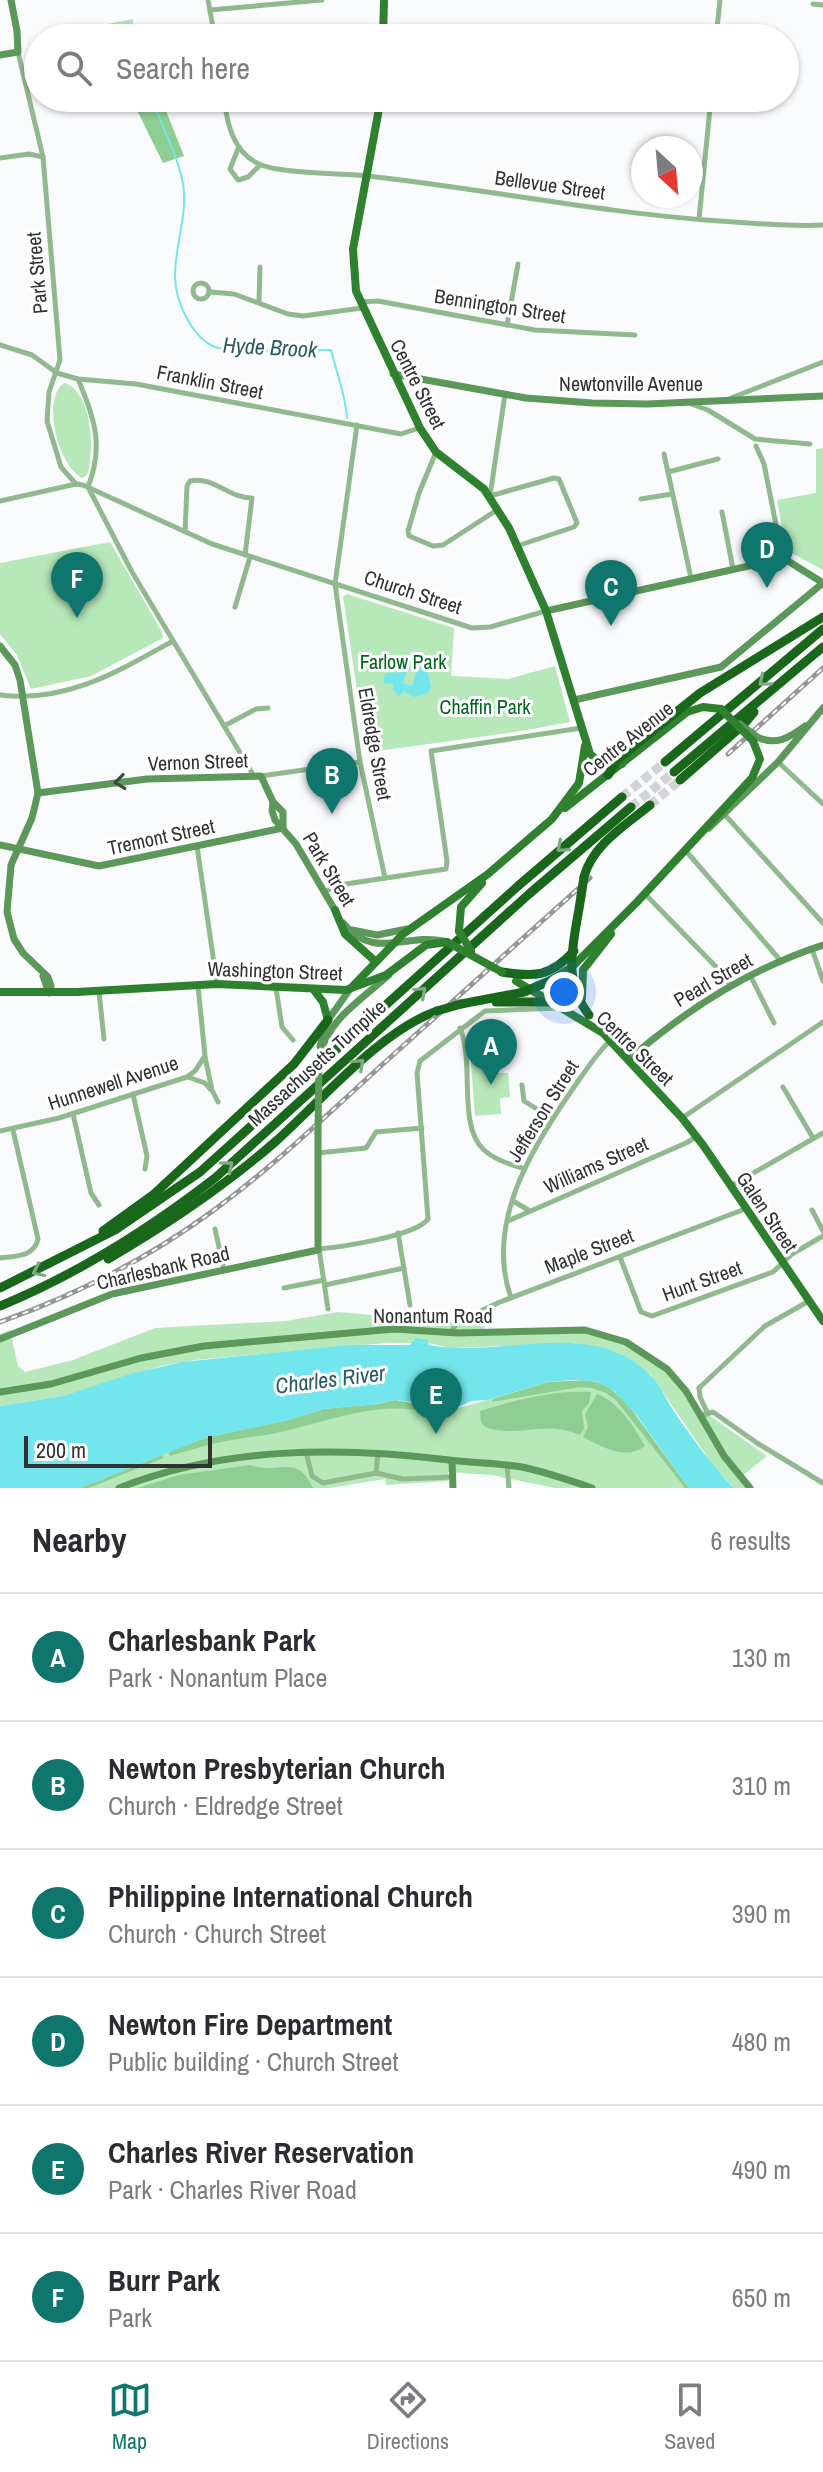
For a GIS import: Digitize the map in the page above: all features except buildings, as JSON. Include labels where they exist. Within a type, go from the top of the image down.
[{"type":"highway","points":[[608,775],[707,688],[823,617]]},
{"type":"highway","points":[[665,762],[823,629]]},
{"type":"highway","points":[[677,776],[823,647]]},
{"type":"highway","name":"Massachusetts Turnpike","points":[[0,1288],[75,1252],[145,1212],[227,1150],[622,797]]},
{"type":"highway","points":[[589,1015],[573,988],[572,967],[584,877],[589,862],[600,847],[650,805]]},
{"type":"highway","name":"Massachusetts Turnpike","points":[[0,1306],[71,1273],[140,1231],[215,1178],[546,879],[631,807]]},
{"type":"highway","points":[[502,972],[541,974],[557,967],[574,951]]},
{"type":"highway","points":[[71,1273],[108,1259],[207,1197],[277,1139],[391,1036],[415,1020],[461,1004],[531,989],[554,979]]},
{"type":"highway","points":[[476,1001],[553,1002]]},
{"type":"highway","points":[[75,1252],[159,1190],[298,1060],[328,1020]]},
{"type":"main road","points":[[0,55],[18,52],[11,0]]},
{"type":"main road","points":[[383,24],[384,0]]},
{"type":"main road","name":"Centre Street","points":[[350,989],[391,944],[499,865],[552,819],[579,783],[584,770],[585,742],[546,611],[499,510],[490,496],[436,452],[420,428],[361,305],[353,278],[353,249],[379,112]]},
{"type":"main road","name":"Newtonville Avenue","points":[[393,374],[553,401],[609,404],[823,396]]},
{"type":"main road","points":[[574,700],[721,667],[823,583],[783,560]]},
{"type":"main road","name":"Church Street","points":[[546,611],[783,560]]},
{"type":"main road","points":[[0,646],[15,665],[24,698],[38,793],[32,818],[11,865],[4,912],[14,939],[43,976],[49,993]]},
{"type":"main road","name":"Centre Avenue","points":[[619,764],[690,711],[707,707],[721,709],[755,739]]},
{"type":"main road","points":[[699,837],[778,762],[823,708]]},
{"type":"main road","points":[[447,942],[516,981],[535,984],[554,979],[572,967],[645,894],[756,771],[760,755],[755,739],[779,741],[813,719]]},
{"type":"main road","points":[[585,742],[596,760],[619,764]]},
{"type":"main road","name":"Centre Avenue","points":[[552,819],[608,775]]},
{"type":"main road","name":"Vernon Street","points":[[38,793],[128,781],[257,776]]},
{"type":"main road","name":"Park Street","points":[[257,776],[273,802],[274,819],[296,844],[347,928],[366,940],[391,944],[431,939],[447,942]]},
{"type":"main road","name":"Tremont Street","points":[[0,845],[99,866],[283,828]]},
{"type":"main road","name":"Centre Street","points":[[475,956],[459,931],[458,917],[463,904],[499,865]]},
{"type":"main road","points":[[607,1036],[589,1015],[581,993],[583,970],[637,902]]},
{"type":"main road","points":[[335,910],[345,934],[375,961]]},
{"type":"main road","name":"Park Street","points":[[347,928],[377,935],[411,928]]},
{"type":"main road","name":"Washington Street","points":[[0,992],[49,993],[217,984],[350,989],[374,981],[426,945],[447,942]]},
{"type":"main road","name":"Pearl Street","points":[[629,1059],[686,1012],[780,960],[823,945]]},
{"type":"main road","points":[[319,1057],[324,1042],[341,1016],[399,966]]},
{"type":"main road","name":"Centre Street","points":[[516,981],[607,1036],[683,1119]]},
{"type":"main road","points":[[319,1249],[320,1039],[328,1020],[350,989]]},
{"type":"main road","points":[[314,990],[323,1002],[328,1020]]},
{"type":"main road","name":"Galen Street","points":[[683,1119],[823,1321]]},
{"type":"main road","name":"Charlesbank Road","points":[[292,1256],[312,1246],[318,1233]]},
{"type":"main road","name":"Charlesbank Road","points":[[0,1339],[116,1293],[319,1249]]},
{"type":"main road","name":"Nonantum Road","points":[[0,1392],[51,1384],[141,1358],[191,1348],[394,1329],[450,1333],[568,1329],[602,1333],[647,1353],[667,1369],[686,1391],[724,1456],[750,1488]]},
{"type":"main road","points":[[119,1488],[190,1465],[306,1452],[378,1452],[507,1465],[536,1470],[573,1485],[592,1488]]},
{"type":"main road","points":[[452,1461],[453,1488]]},
{"type":"street","points":[[208,0],[212,24]]},
{"type":"street","points":[[210,10],[322,0]]},
{"type":"street","points":[[717,24],[720,0]]},
{"type":"street","points":[[813,4],[823,5]]},
{"type":"street","name":"Park Street","points":[[18,52],[24,77]]},
{"type":"street","name":"Park Street","points":[[32,112],[43,157],[60,360],[49,392],[47,421],[61,467],[76,484]]},
{"type":"street","points":[[226,112],[238,149],[260,165],[248,177],[238,180],[230,169],[238,149]]},
{"type":"street","points":[[699,219],[710,112]]},
{"type":"street","points":[[0,158],[29,154],[43,157]]},
{"type":"street","name":"Bellevue Street","points":[[260,165],[368,176],[638,214],[823,225]]},
{"type":"street","points":[[507,325],[518,264]]},
{"type":"street","points":[[259,301],[260,267]]},
{"type":"street","name":"Bennington Street","points":[[211,292],[234,294],[288,314],[303,316],[378,301],[567,333],[635,335]]},
{"type":"street","name":"Franklin Street","points":[[0,345],[32,355],[57,373],[78,379],[127,383],[401,434],[420,428]]},
{"type":"street","points":[[730,399],[823,362]]},
{"type":"street","points":[[78,379],[90,408],[97,443],[96,466],[88,487]]},
{"type":"street","points":[[505,394],[490,496],[554,478],[562,484],[576,526],[517,546]]},
{"type":"street","points":[[686,402],[708,410],[755,439],[810,444]]},
{"type":"street","name":"Eldredge Street","points":[[357,425],[335,584],[360,762],[385,878]]},
{"type":"street","points":[[756,446],[764,464],[783,560]]},
{"type":"street","points":[[436,452],[419,493],[409,536],[433,546],[443,545],[499,510]]},
{"type":"street","points":[[664,454],[691,578]]},
{"type":"street","points":[[668,472],[718,459]]},
{"type":"street","points":[[185,532],[187,486],[190,481],[214,482],[235,496],[252,498],[248,556],[235,607]]},
{"type":"street","name":"Church Street","points":[[0,501],[76,484],[212,544],[472,628],[490,627],[546,611]]},
{"type":"street","name":"Park Street","points":[[88,487],[132,572],[244,763],[257,776]]},
{"type":"street","points":[[641,499],[672,494]]},
{"type":"street","points":[[722,512],[733,569]]},
{"type":"street","points":[[0,695],[24,698],[87,685],[110,677],[173,641]]},
{"type":"street","points":[[224,726],[256,709],[268,708]]},
{"type":"street","points":[[324,892],[339,885],[447,866],[431,751],[582,728]]},
{"type":"street","name":"Vernon Street","points":[[257,776],[360,762]]},
{"type":"street","points":[[778,762],[823,804]]},
{"type":"street","points":[[236,776],[244,763]]},
{"type":"street","points":[[725,815],[823,923]]},
{"type":"street","points":[[197,846],[217,984]]},
{"type":"street","points":[[686,851],[780,960]]},
{"type":"street","points":[[645,894],[731,986]]},
{"type":"street","points":[[812,949],[823,981]]},
{"type":"street","points":[[750,975],[774,1023]]},
{"type":"street","name":"Hunnewell Avenue","points":[[0,1131],[73,1114],[187,1077],[205,1056],[198,985]]},
{"type":"street","points":[[276,988],[282,1027],[293,1040]]},
{"type":"street","points":[[99,991],[104,1039]]},
{"type":"street","name":"Charlesbank Road","points":[[319,1249],[398,1233],[423,1225],[428,1219],[418,1065],[424,1056],[487,1011],[564,1008]]},
{"type":"street","points":[[683,1119],[823,1022]]},
{"type":"street","points":[[460,1028],[466,1047],[475,1140],[493,1156],[524,1169]]},
{"type":"street","name":"Jefferson Street","points":[[511,1298],[504,1254],[507,1221],[524,1169],[607,1036]]},
{"type":"street","points":[[205,1056],[212,1090],[218,1102]]},
{"type":"street","points":[[187,1077],[205,1083],[212,1090]]},
{"type":"street","points":[[522,1085],[522,1099],[553,1119]]},
{"type":"street","points":[[783,1087],[813,1138]]},
{"type":"street","points":[[133,1094],[147,1156],[145,1169]]},
{"type":"street","points":[[73,1114],[91,1193],[99,1205]]},
{"type":"street","points":[[318,1153],[366,1148],[376,1132],[422,1128]]},
{"type":"street","points":[[0,1258],[29,1253],[34,1250],[38,1239],[13,1129]]},
{"type":"street","points":[[731,1186],[823,1133]]},
{"type":"street","name":"Williams Street","points":[[507,1221],[697,1136]]},
{"type":"street","points":[[513,1200],[530,1211]]},
{"type":"street","name":"Maple Street","points":[[450,1333],[459,1321],[511,1298],[746,1209]]},
{"type":"street","points":[[812,1210],[823,1233]]},
{"type":"street","points":[[215,1229],[224,1270]]},
{"type":"street","points":[[398,1233],[410,1305]]},
{"type":"street","name":"Hunt Street","points":[[620,1257],[641,1312],[652,1316],[773,1272],[823,1233]]},
{"type":"street","points":[[319,1249],[328,1309]]},
{"type":"street","points":[[284,1288],[404,1268]]},
{"type":"street","points":[[686,1391],[699,1388],[765,1326],[809,1301]]},
{"type":"street","points":[[699,1388],[707,1412]]},
{"type":"street","points":[[699,1417],[713,1412],[823,1483]]},
{"type":"street","points":[[306,1452],[309,1470],[316,1481],[332,1482],[376,1473],[403,1479],[452,1477]]},
{"type":"street","points":[[376,1473],[378,1452]]},
{"type":"street","points":[[507,1465],[509,1488]]},
{"type":"green space","points":[[133,19],[133,24],[108,24]]},
{"type":"green space","points":[[138,112],[167,112],[184,156],[163,163]]},
{"type":"green space","points":[[64,383],[81,397],[89,423],[91,452],[87,475],[82,478],[66,460],[55,432],[54,403],[57,391]]},
{"type":"green space","points":[[823,448],[823,570],[786,550],[777,500],[816,493],[816,449]]},
{"type":"green space","points":[[110,542],[163,638],[91,676],[31,689],[17,655],[0,634],[0,563]]},
{"type":"green space","name":"Farlow Park","points":[[347,594],[454,628],[451,676],[508,679],[555,666],[570,722],[371,752],[366,749],[343,597]]},
{"type":"green space","points":[[495,1061],[496,1073],[508,1073],[510,1097],[500,1098],[501,1114],[475,1116],[471,1062]]},
{"type":"green space","points":[[338,1312],[485,1325],[482,1332],[585,1330],[647,1353],[689,1396],[686,1399],[767,1456],[742,1476],[753,1488],[734,1488],[713,1465],[651,1375],[616,1352],[575,1343],[452,1348],[428,1343],[387,1343],[195,1360],[161,1366],[63,1396],[0,1406],[0,1334],[10,1330],[18,1366],[25,1372],[73,1360],[155,1328],[286,1321]]},
{"type":"green space","points":[[587,1380],[607,1385],[629,1406],[689,1488],[685,1488],[616,1400],[606,1393],[580,1387],[492,1402],[493,1399],[548,1382]]},
{"type":"green space","points":[[607,1385],[689,1488],[555,1488],[491,1475],[448,1472],[448,1481],[386,1485],[385,1479],[329,1488],[80,1488],[205,1438],[340,1407],[438,1406],[455,1409],[534,1387]]},
{"type":"green space","points":[[591,1392],[589,1403],[582,1411],[584,1428],[580,1435],[554,1429],[498,1430],[485,1427],[481,1422],[480,1411],[507,1403],[549,1394]]},
{"type":"green space","points":[[597,1394],[619,1409],[645,1446],[622,1452],[583,1437],[588,1427],[585,1414]]},
{"type":"green space","points":[[395,1400],[443,1408],[439,1416],[419,1410],[399,1409],[359,1412],[274,1433],[215,1443],[170,1456],[168,1452],[205,1438],[289,1420],[323,1409]]},
{"type":"green space","points":[[162,1455],[164,1458],[89,1488],[80,1488]]},
{"type":"green space","points":[[250,1465],[293,1468],[307,1477],[313,1488],[138,1488],[179,1475]]},
{"type":"water","points":[[421,668],[428,673],[431,688],[427,693],[414,697],[404,691],[399,696],[393,690],[393,683],[385,684],[383,680],[386,673],[406,672],[403,683],[412,686]]},
{"type":"water","name":"Charles River","points":[[416,1338],[428,1340],[429,1345],[457,1348],[572,1343],[600,1347],[626,1357],[654,1380],[689,1433],[734,1488],[689,1488],[637,1416],[614,1391],[597,1382],[575,1380],[548,1382],[488,1400],[472,1401],[451,1410],[395,1400],[323,1409],[289,1420],[205,1438],[80,1488],[0,1488],[0,1406],[63,1396],[130,1374],[182,1362],[351,1345],[410,1345]]},
{"type":"waterway","name":"Hyde Brook","points":[[157,112],[183,184],[184,207],[175,276],[186,317],[199,335],[215,347],[253,351],[331,350],[347,418]]},
{"type":"tunnel","points":[[622,797],[665,762]]},
{"type":"tunnel","points":[[631,807],[674,772]]},
{"type":"tunnel","points":[[650,805],[680,780]]},
{"type":"railway","points":[[728,754],[823,668]]},
{"type":"railway","points":[[0,1322],[111,1274],[164,1244],[214,1210],[300,1139],[590,878]]},
{"type":"place","name":"Newton Fire Department","points":[[767,588]]},
{"type":"place","name":"Burr Park","points":[[77,618]]},
{"type":"place","name":"Philippine International Church","points":[[611,626]]},
{"type":"place","name":"Newton Presbyterian Church","points":[[332,814]]},
{"type":"place","name":"Charlesbank Park","points":[[491,1085]]},
{"type":"place","name":"Charles River Reservation","points":[[436,1434]]},
{"type":"park label","name":"Chaffin Park","points":[[485,707]]}]
